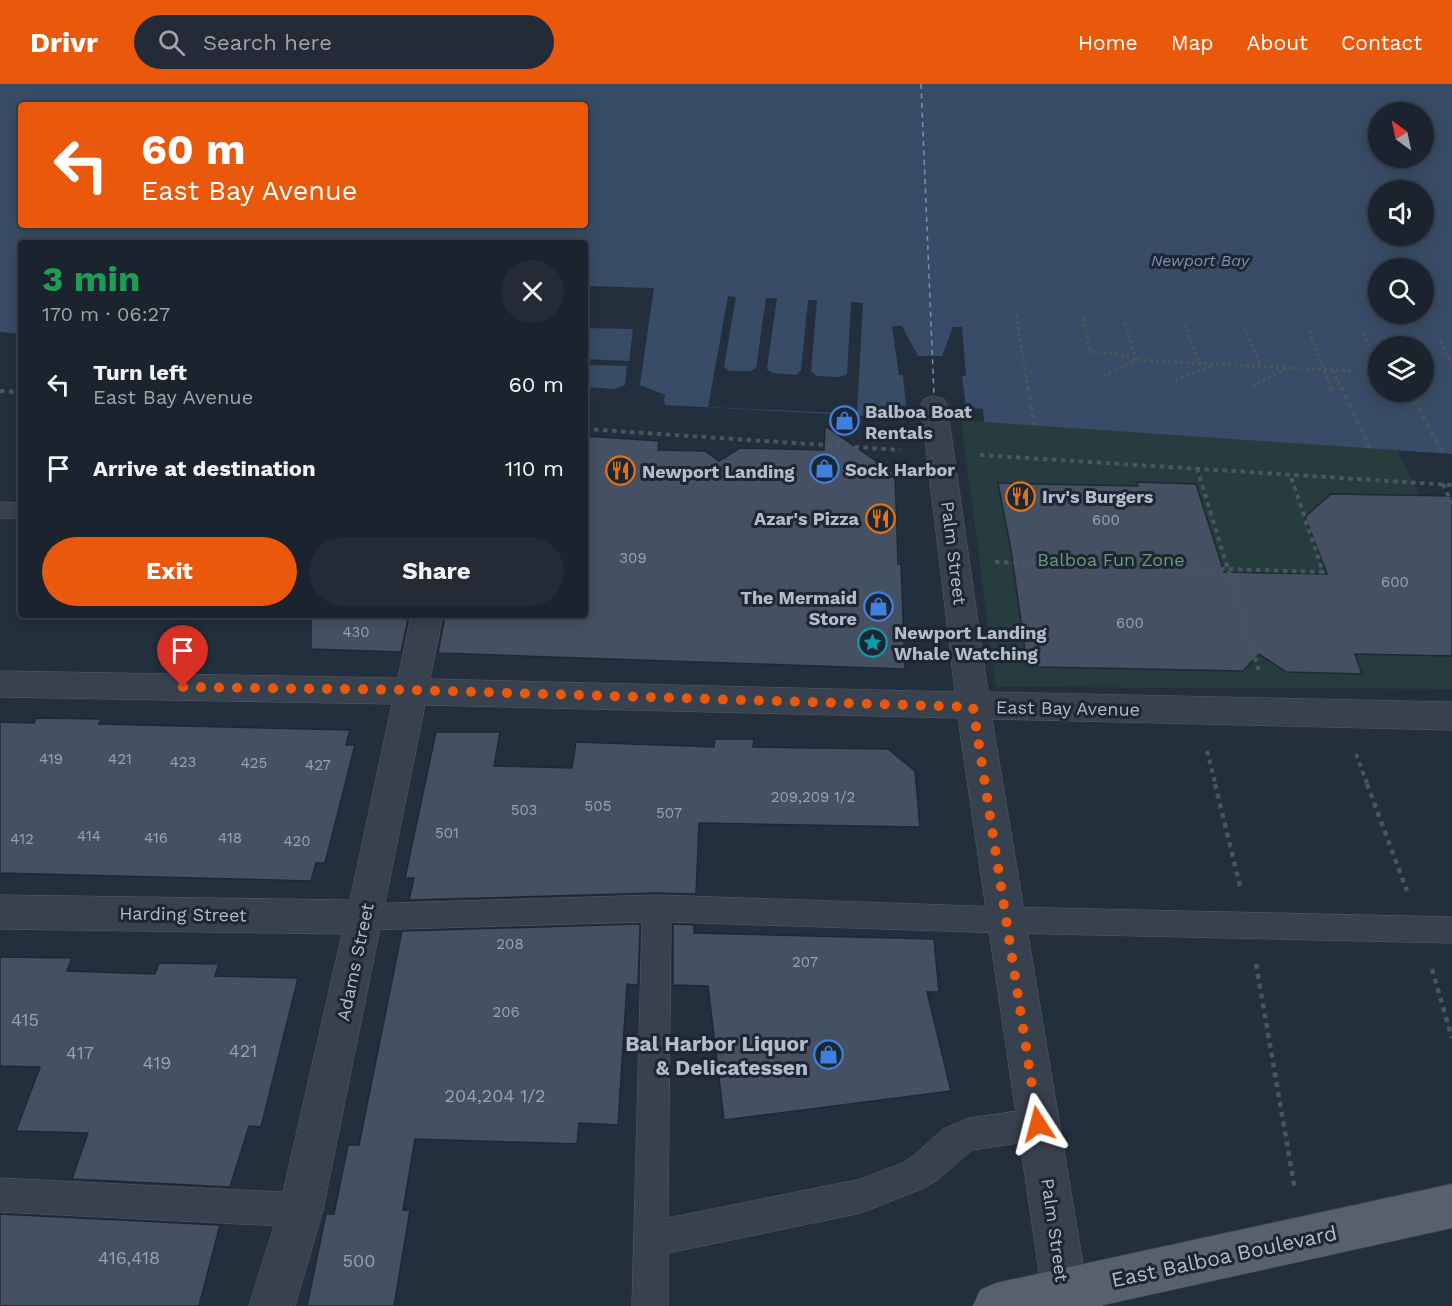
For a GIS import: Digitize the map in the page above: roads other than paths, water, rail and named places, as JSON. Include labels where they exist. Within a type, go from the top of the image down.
[{"type":"main road","name":"East Balboa Boulevard","points":[[996,1306],[1066,1298],[1304,1238],[1452,1206]]},
{"type":"street","name":"Palm Street","points":[[934,405],[973,707],[1066,1298]]},
{"type":"street","name":"Adams Street","points":[[272,1306],[301,1210],[365,917],[426,618]]},
{"type":"street","name":"East Bay Avenue","points":[[0,684],[412,690],[973,707],[1452,716]]},
{"type":"street","name":"Harding Street","points":[[0,912],[365,917]]},
{"type":"lane","points":[[0,510],[18,511]]},
{"type":"lane","points":[[650,1306],[657,908]]},
{"type":"lane","points":[[365,917],[657,908],[1005,920],[1452,930]]},
{"type":"lane","points":[[651,1239],[861,1196],[912,1176],[924,1169],[955,1141],[969,1134],[1038,1124]]},
{"type":"lane","points":[[0,1195],[301,1210]]},
{"type":"water","name":"Newport Bay","points":[[0,84],[1452,84],[1452,454],[984,422],[983,409],[934,405],[891,406],[891,417],[665,405],[664,397],[588,392],[588,240],[18,240],[18,334],[0,332]]},
{"type":"place","name":"Balboa Boat Rentals","points":[[844,421]]},
{"type":"place","name":"Sock Harbor","points":[[824,469]]},
{"type":"place","name":"Newport Landing","points":[[621,471]]},
{"type":"place","name":"Irv's Burgers","points":[[1021,496]]},
{"type":"place","name":"Azar's Pizza","points":[[880,518]]},
{"type":"place","name":"The Mermaid Store","points":[[878,607]]},
{"type":"place","name":"Newport Landing Whale Watching","points":[[873,642]]},
{"type":"place","name":"Bal Harbor Liquor & Delicatessen","points":[[829,1055]]},
{"type":"park label","name":"Balboa Fun Zone","points":[[1111,559]]}]
